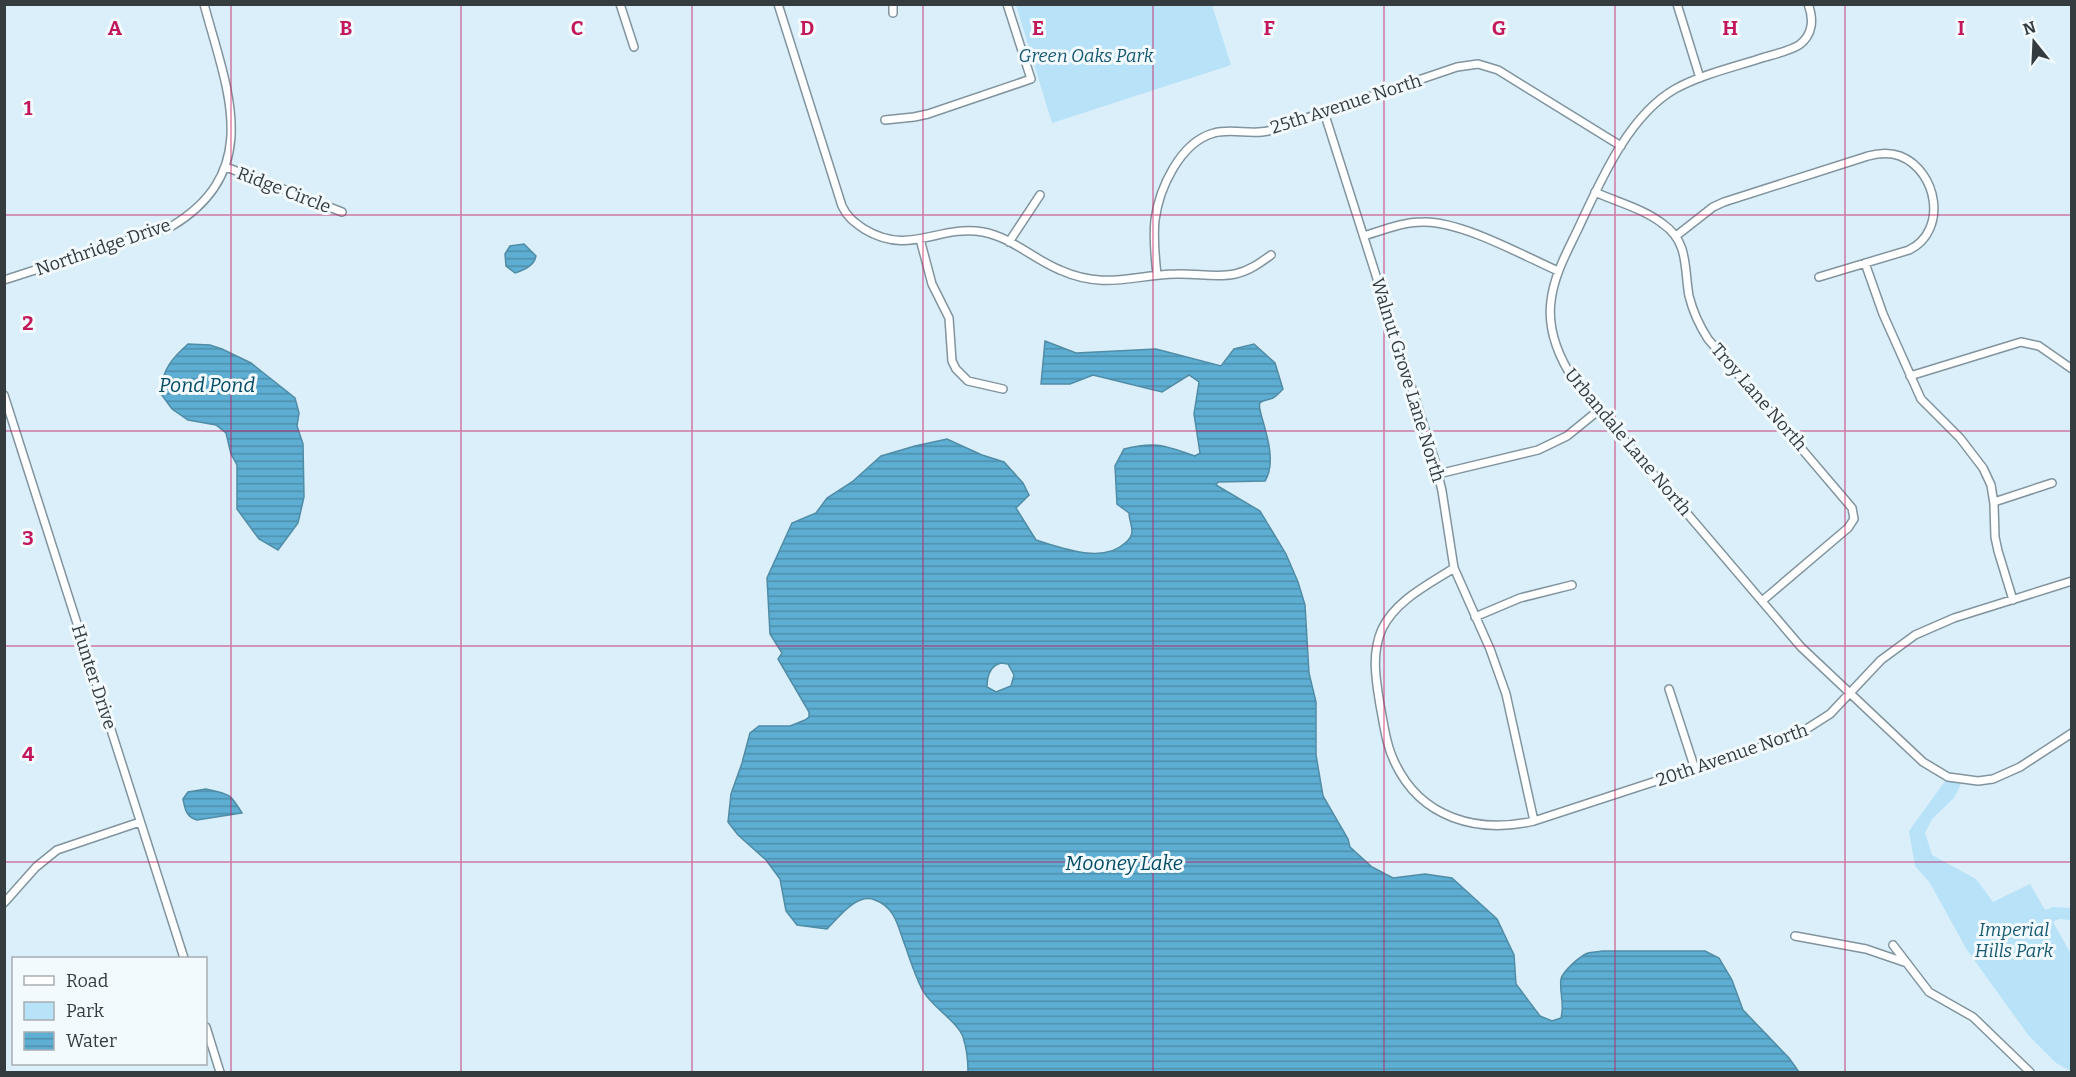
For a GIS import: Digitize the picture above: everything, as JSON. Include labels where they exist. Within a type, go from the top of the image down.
[{"type":"street","name":"Northridge Drive","points":[[4,280],[172,226],[188,216],[214,189],[226,167],[232,139],[232,120],[204,4]]},
{"type":"street","points":[[620,4],[634,47]]},
{"type":"street","points":[[778,4],[845,213],[856,224],[879,237],[905,242],[967,231],[996,235],[1059,270],[1078,277],[1118,281],[1157,275],[1224,276],[1237,274],[1249,270],[1271,255]]},
{"type":"street","points":[[893,4],[893,13]]},
{"type":"street","points":[[885,120],[928,114],[1031,79],[1007,4]]},
{"type":"street","points":[[1677,4],[1700,78]]},
{"type":"street","name":"Urbandale Lane North","points":[[1808,4],[1812,24],[1804,40],[1797,46],[1700,78],[1664,96],[1621,146],[1595,192],[1558,271],[1551,301],[1550,318],[1558,352],[1575,382],[1816,663],[1923,762],[1948,777],[1978,781],[2007,775],[2072,733]]},
{"type":"street","name":"25th Avenue North","points":[[1157,275],[1155,218],[1168,178],[1192,144],[1213,133],[1225,131],[1258,133],[1457,67],[1478,64],[1498,70],[1621,146]]},
{"type":"street","name":"Walnut Grove Lane North","points":[[1324,112],[1438,474],[1454,568],[1490,649],[1506,694],[1533,821]]},
{"type":"street","points":[[1595,192],[1654,218],[1676,236],[1724,202],[1868,156],[1890,154],[1911,162],[1919,170],[1930,189],[1935,213],[1930,231],[1919,245],[1819,277]]},
{"type":"street","name":"Ridge Circle","points":[[226,167],[342,212]]},
{"type":"street","points":[[1009,242],[1040,195]]},
{"type":"street","points":[[1364,236],[1407,223],[1437,222],[1467,231],[1558,271]]},
{"type":"street","name":"Troy Lane North","points":[[1676,236],[1686,261],[1689,293],[1699,325],[1708,339],[1822,470],[1854,513],[1852,523],[1848,528],[1762,601]]},
{"type":"street","points":[[920,239],[932,284],[949,318],[952,361],[956,369],[968,381],[1003,389]]},
{"type":"street","points":[[1865,263],[1884,314],[1921,399],[1960,438],[1978,460],[1990,485],[1994,502],[1998,551],[2013,600]]},
{"type":"street","points":[[1911,376],[2021,342],[2039,346],[2072,369]]},
{"type":"street","name":"Hunter Drive","points":[[4,395],[184,957]]},
{"type":"street","points":[[1438,474],[1538,450],[1567,436],[1599,410]]},
{"type":"street","points":[[1994,502],[2052,483]]},
{"type":"street","name":"20th Avenue North","points":[[1454,568],[1401,604],[1390,616],[1377,645],[1375,677],[1388,747],[1395,764],[1416,793],[1445,814],[1480,825],[1498,826],[1533,821],[1797,735],[1830,714],[1881,660],[1915,635],[1954,618],[2072,581]]},
{"type":"street","points":[[1475,617],[1520,598],[1572,585]]},
{"type":"street","points":[[1669,689],[1695,769]]},
{"type":"street","points":[[4,903],[36,867],[57,850],[140,822]]},
{"type":"street","points":[[1796,936],[1866,949],[1907,963]]},
{"type":"street","points":[[1893,945],[1929,992],[1973,1017],[2030,1072]]},
{"type":"street","points":[[207,1030],[220,1072]]},
{"type":"green space","name":"Green Oaks Park","points":[[1016,5],[1212,5],[1231,65],[1052,123]]},
{"type":"green space","name":"Imperial Hills Park","points":[[1948,777],[1963,780],[1954,798],[1932,819],[1925,833],[1932,855],[1976,879],[1993,902],[2030,884],[2045,910],[2053,907],[2071,908],[2071,920],[2059,919],[2053,922],[2071,954],[2071,1071],[2056,1063],[2029,1036],[1967,950],[1930,883],[1915,866],[1909,831]]},
{"type":"water","points":[[524,244],[536,256],[531,265],[515,273],[506,266],[505,254],[510,246]]},
{"type":"water","name":"Mooney Lake","points":[[1045,341],[1076,353],[1156,349],[1221,366],[1234,349],[1254,344],[1275,363],[1283,389],[1274,397],[1261,402],[1259,407],[1269,446],[1269,470],[1265,481],[1218,482],[1216,485],[1260,511],[1286,554],[1298,582],[1305,605],[1309,673],[1316,702],[1316,755],[1323,796],[1348,839],[1350,847],[1372,867],[1393,878],[1425,874],[1452,878],[1497,919],[1514,955],[1516,984],[1540,1016],[1552,1021],[1561,1018],[1562,976],[1572,964],[1588,953],[1705,951],[1719,958],[1732,980],[1743,1010],[1789,1058],[1799,1072],[968,1072],[963,1037],[956,1026],[923,991],[896,920],[888,908],[868,898],[848,907],[827,929],[797,925],[786,911],[780,879],[766,860],[738,835],[728,822],[731,794],[750,733],[759,726],[790,726],[809,717],[809,712],[778,659],[782,653],[770,634],[767,578],[792,523],[816,513],[827,498],[852,482],[881,456],[947,439],[1004,462],[1023,483],[1029,495],[1016,508],[1036,540],[1082,552],[1105,553],[1125,543],[1132,533],[1129,513],[1117,504],[1115,466],[1124,449],[1153,445],[1168,447],[1195,456],[1200,453],[1194,414],[1199,382],[1189,375],[1162,392],[1093,375],[1070,384],[1041,384]],"holes":[[[997,664],[1008,664],[1014,675],[1011,686],[996,692],[987,687],[992,669]]]},
{"type":"water","name":"Pond Pond","points":[[188,344],[210,345],[251,363],[295,398],[299,413],[297,426],[303,444],[304,497],[298,523],[278,550],[259,539],[237,509],[237,465],[231,454],[226,433],[216,425],[188,420],[172,409],[159,391],[169,365]]},
{"type":"water","points":[[206,789],[228,795],[242,813],[197,820],[190,817],[183,799],[188,792]]}]
